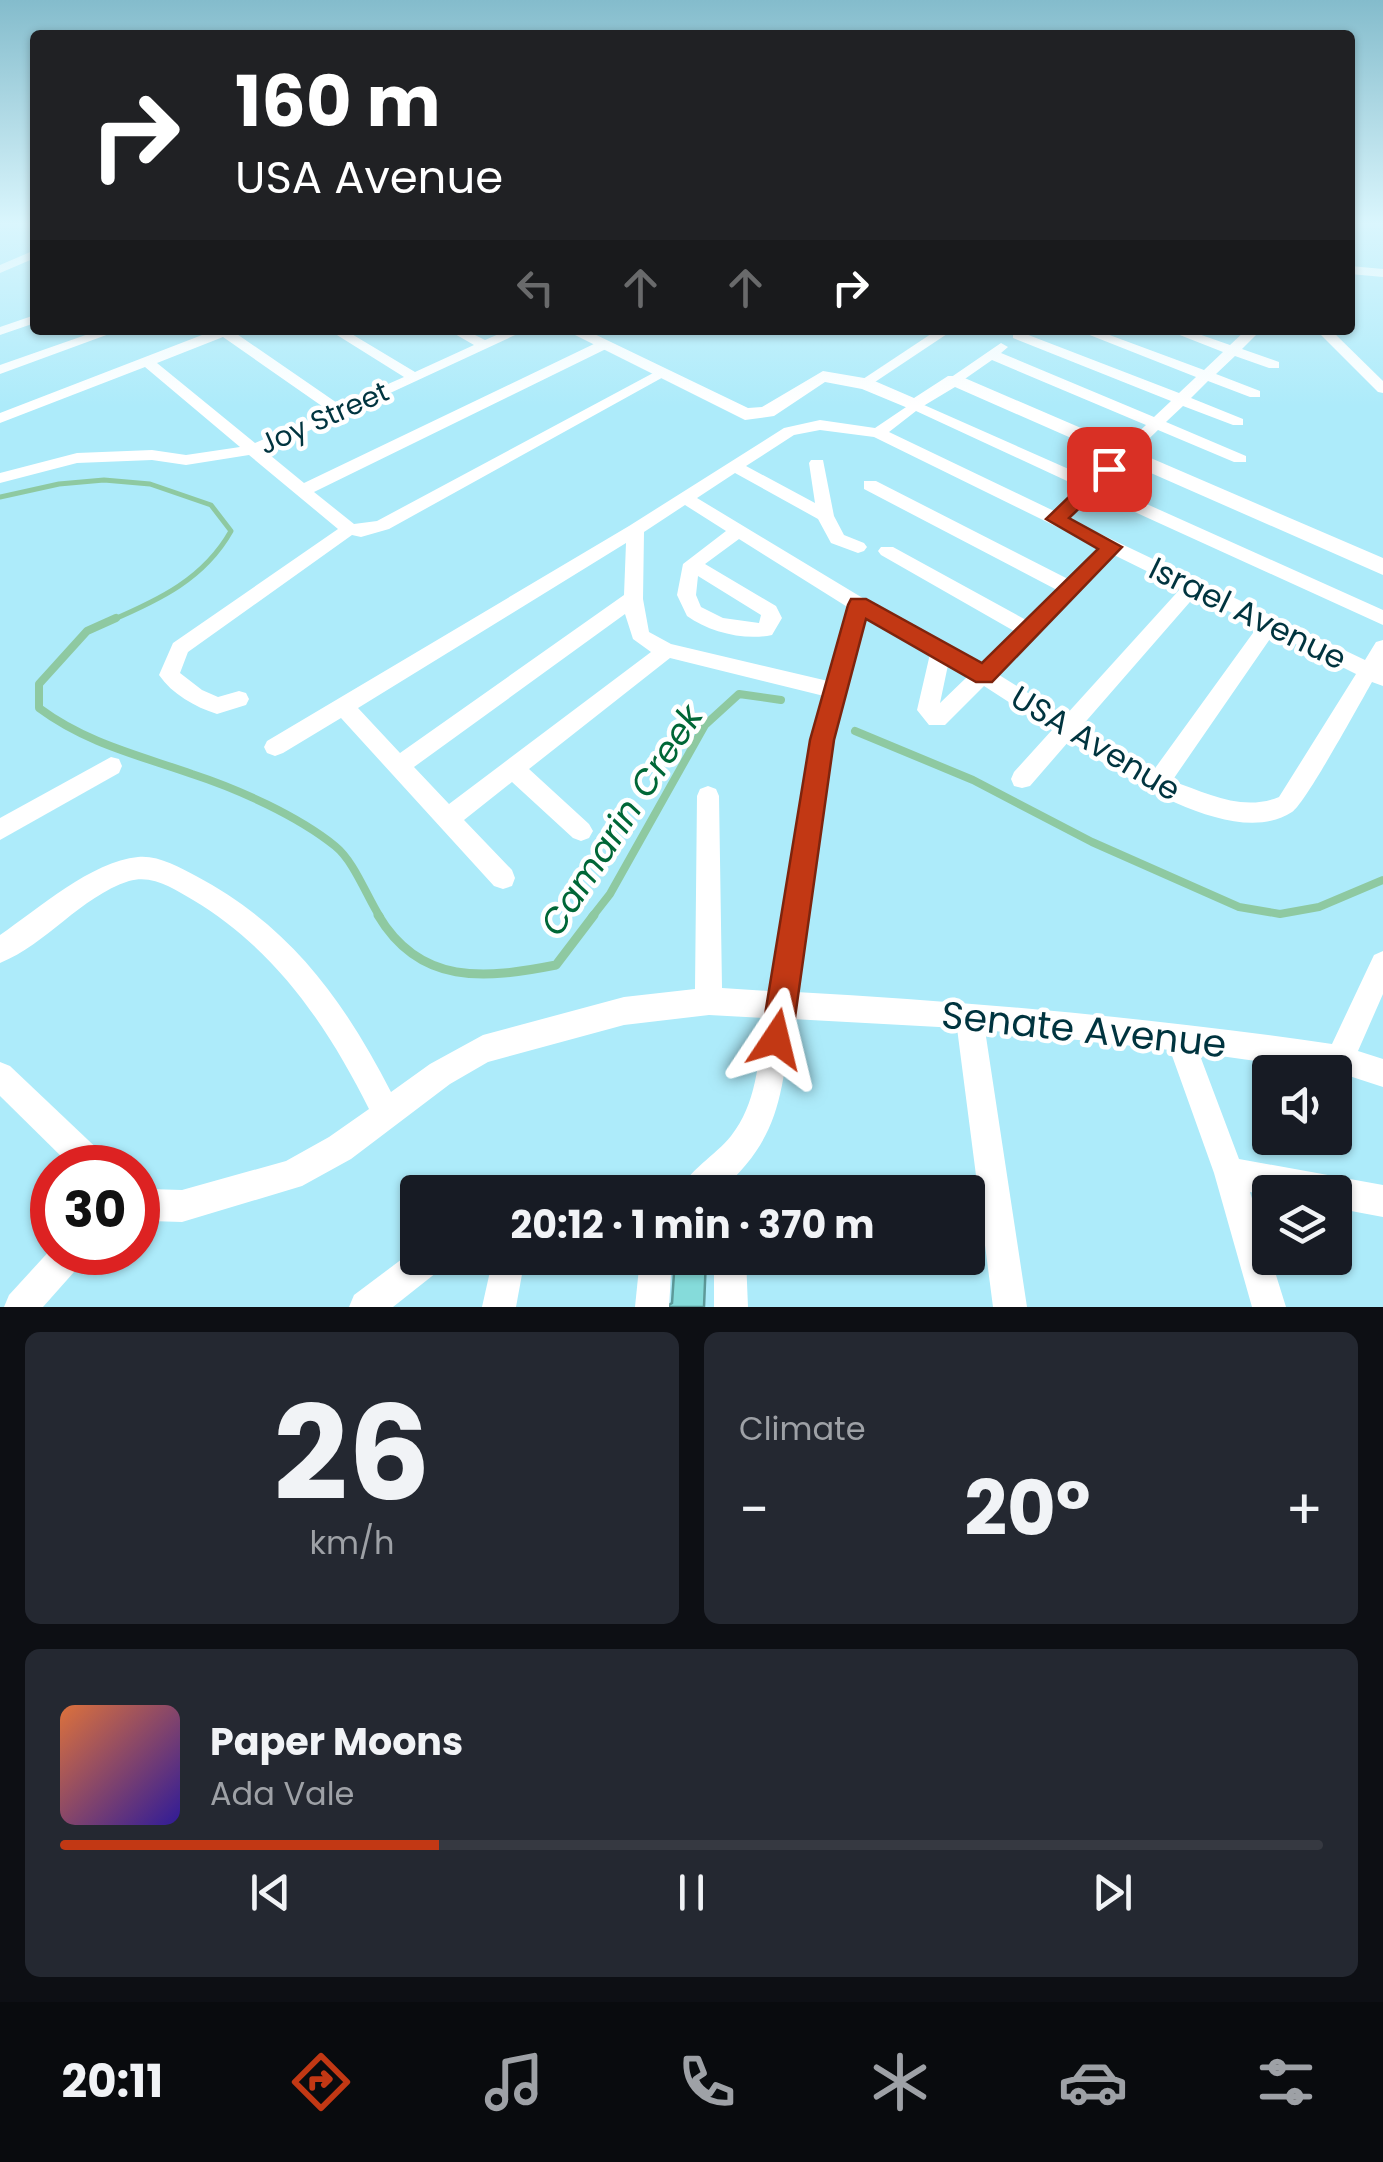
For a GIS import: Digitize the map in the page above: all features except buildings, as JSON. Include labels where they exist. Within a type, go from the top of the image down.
[{"type":"street","points":[[0,331],[30,321]]},
{"type":"street","points":[[0,370],[99,335]]},
{"type":"street","points":[[0,418],[213,335]]},
{"type":"street","points":[[229,335],[339,411]]},
{"type":"street","points":[[344,335],[416,378]]},
{"type":"street","points":[[464,335],[484,346]]},
{"type":"street","name":"Joy Street","points":[[0,478],[77,458],[152,455],[186,460],[256,450],[508,335]]},
{"type":"street","points":[[582,335],[722,405],[757,415],[823,376],[845,384],[864,383],[1383,618]]},
{"type":"street","points":[[864,383],[938,335]]},
{"type":"street","points":[[878,432],[1018,335]]},
{"type":"street","points":[[1029,335],[1238,422]]},
{"type":"street","points":[[1097,335],[1255,394]]},
{"type":"street","points":[[1189,335],[1274,365]]},
{"type":"street","points":[[1056,519],[1249,335]]},
{"type":"street","points":[[1328,335],[1383,389]]},
{"type":"street","points":[[302,491],[603,346]]},
{"type":"street","points":[[990,354],[1240,459]]},
{"type":"street","points":[[146,362],[350,529],[361,531],[383,525],[660,375]]},
{"type":"street","points":[[954,380],[1383,567]]},
{"type":"street","name":"Israel Avenue","points":[[276,747],[804,426],[840,425],[878,432],[1375,674]]},
{"type":"street","points":[[816,463],[826,516],[836,539],[858,547]]},
{"type":"street","points":[[735,466],[826,516]]},
{"type":"street","points":[[870,485],[1069,588]]},
{"type":"street","name":"USA Avenue","points":[[686,498],[859,605],[941,649],[1156,785],[1235,812],[1260,815],[1287,804],[1375,674],[1383,647]]},
{"type":"street","points":[[239,699],[217,706],[195,696],[169,675],[180,648],[350,529]]},
{"type":"street","points":[[635,530],[635,597],[642,638],[667,650],[832,697]]},
{"type":"street","points":[[692,564],[738,531]]},
{"type":"street","points":[[941,649],[928,710],[933,718],[984,676],[1112,547]]},
{"type":"street","points":[[887,551],[1028,630]]},
{"type":"street","points":[[1022,780],[1193,586]]},
{"type":"street","points":[[400,765],[635,597]]},
{"type":"street","points":[[719,1175],[764,1110],[822,740],[859,605]]},
{"type":"street","points":[[1156,785],[1270,624]]},
{"type":"street","points":[[448,820],[667,650]]},
{"type":"street","points":[[345,708],[503,878]]},
{"type":"street","points":[[0,830],[111,766]]},
{"type":"street","points":[[513,769],[581,831]]},
{"type":"street","points":[[708,796],[710,1001]]},
{"type":"street","points":[[0,950],[116,873],[139,867],[160,870],[224,902],[289,957],[334,1016],[387,1114]]},
{"type":"street","points":[[1342,1055],[1383,964]]},
{"type":"street","name":"Senate Avenue","points":[[160,1205],[182,1206],[291,1175],[340,1148],[440,1074],[484,1049],[624,1011],[710,1001],[783,1003],[969,1015],[1311,1055]]},
{"type":"street","points":[[969,1015],[1010,1307]]},
{"type":"street","points":[[1179,1037],[1230,1173],[1270,1307]]},
{"type":"street","name":"Senate Avenue","points":[[1352,1063],[1383,1073]]},
{"type":"street","points":[[0,1076],[72,1145]]},
{"type":"street","points":[[1230,1173],[1383,1201]]},
{"type":"street","points":[[20,1307],[50,1275]]},
{"type":"street","points":[[366,1307],[408,1275]]},
{"type":"street","points":[[498,1307],[505,1275]]},
{"type":"street","points":[[652,1307],[655,1275]]},
{"type":"street","points":[[730,1275],[731,1307]]},
{"type":"waterway","name":"Camarin Creek","points":[[0,497],[59,484],[104,480],[150,484],[211,505],[231,531],[208,562],[163,596],[110,621]]},
{"type":"waterway","name":"Camarin Creek","points":[[116,618],[87,631],[39,684],[39,708],[94,739],[229,787],[304,824],[342,853],[380,917]]},
{"type":"waterway","name":"Camarin Creek","points":[[592,917],[610,894],[705,725],[739,694],[781,700]]},
{"type":"waterway","name":"Camarin Creek","points":[[855,731],[973,780],[1092,842],[1239,907],[1280,914],[1319,907],[1383,880]]},
{"type":"waterway","name":"Camarin Creek","points":[[378,915],[414,955],[434,966],[480,974],[556,965],[594,915]]},
{"type":"route","points":[[776,1039],[822,740],[859,605],[984,676],[1112,547],[1056,519],[1109,469]]}]
